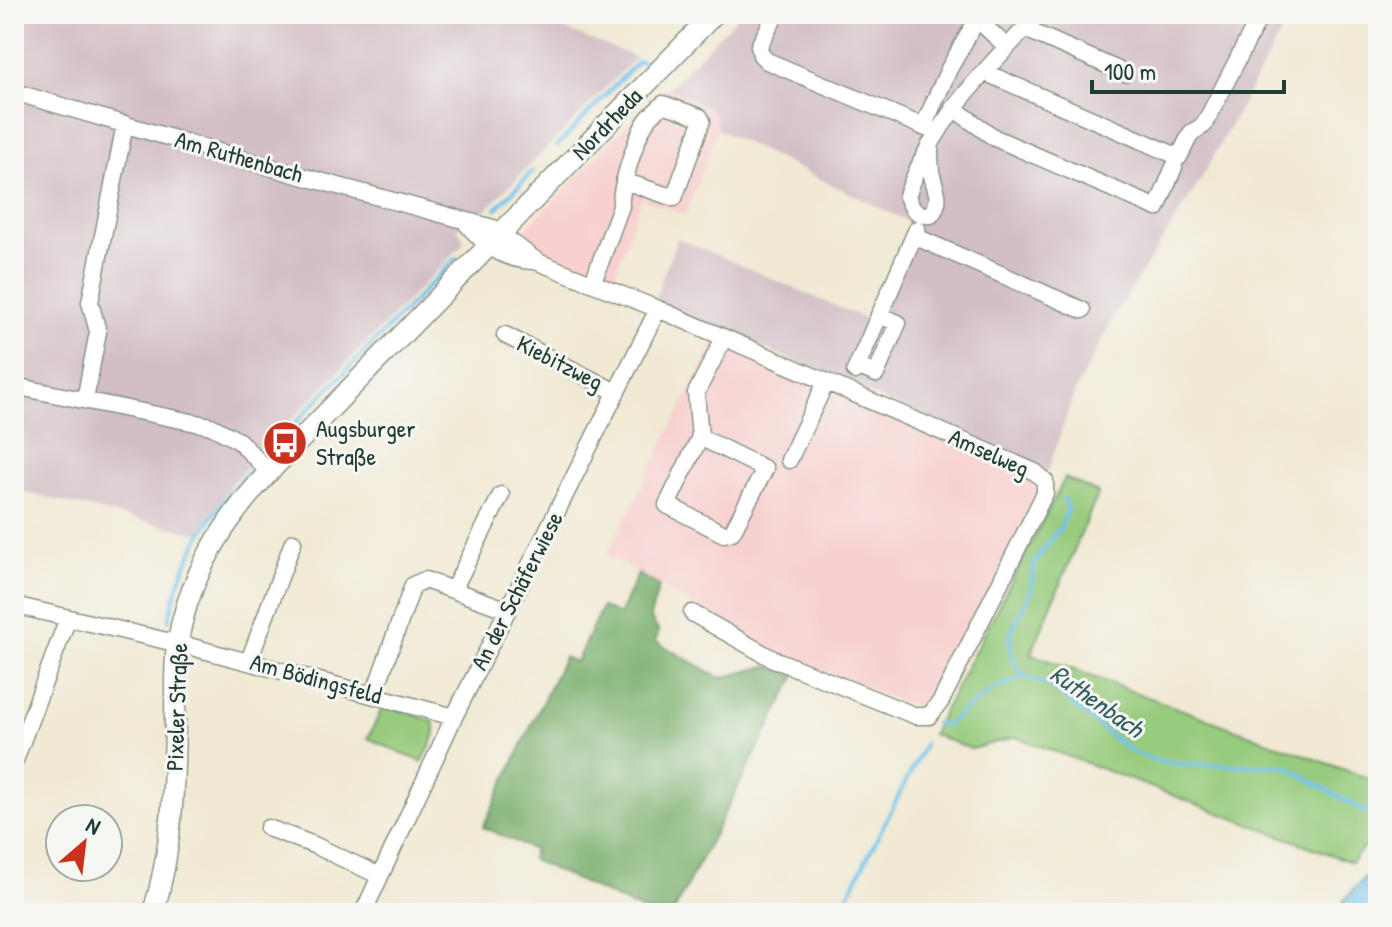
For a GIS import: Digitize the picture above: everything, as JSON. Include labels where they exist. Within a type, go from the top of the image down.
[{"type":"main road","name":"Nordrheda","points":[[494,240],[714,14]]},
{"type":"main road","name":"Pixeler Straße","points":[[153,913],[168,859],[173,816],[177,644],[202,562],[224,527],[269,472],[494,240]]},
{"type":"street","points":[[776,14],[759,46],[761,55],[767,61],[930,134]]},
{"type":"street","points":[[1007,47],[979,17],[949,69],[907,196],[912,209],[921,215],[931,215],[937,207],[939,194],[932,174],[930,134],[1039,14]]},
{"type":"street","points":[[984,72],[1179,157],[1191,133],[1204,125],[1261,14]]},
{"type":"street","points":[[1026,27],[1125,73]]},
{"type":"street","name":"Am Ruthenbach","points":[[14,92],[464,221],[473,221],[494,240]]},
{"type":"street","points":[[593,282],[621,206],[624,181],[645,123],[663,104],[700,117],[702,121],[674,198],[624,181]]},
{"type":"street","points":[[953,108],[995,138],[1157,208],[1174,167]]},
{"type":"street","points":[[85,400],[98,332],[90,302],[125,124]]},
{"type":"street","points":[[856,368],[921,215]]},
{"type":"street","points":[[914,236],[1082,310]]},
{"type":"street","name":"Amselweg","points":[[494,240],[538,262],[658,309],[1035,472],[1045,481],[1045,493],[941,701],[929,716],[916,716],[771,658],[692,613]]},
{"type":"street","name":"An der Schäferwiese","points":[[363,913],[454,717],[658,309]]},
{"type":"street","name":"Kiebitzweg","points":[[505,335],[616,392]]},
{"type":"street","points":[[700,437],[765,469],[732,532],[724,534],[667,505],[700,437],[696,393],[724,338]]},
{"type":"street","points":[[789,460],[826,382]]},
{"type":"street","points":[[14,386],[211,426],[239,441],[269,472]]},
{"type":"street","points":[[453,590],[501,495]]},
{"type":"street","points":[[249,661],[293,542]]},
{"type":"street","points":[[374,694],[413,585],[425,580],[508,610]]},
{"type":"street","name":"Am Bödingsfeld","points":[[14,605],[249,661],[454,717]]},
{"type":"street","points":[[14,763],[68,618]]},
{"type":"street","points":[[268,828],[314,845],[380,876]]},
{"type":"shaded area","points":[[14,14],[524,14],[636,57],[482,214],[465,209],[458,230],[464,239],[463,244],[259,453],[232,483],[198,534],[14,490]]},
{"type":"shaded area","points":[[740,14],[1291,14],[1200,181],[1114,316],[1074,393],[1048,471],[654,301],[677,238],[868,320],[909,222],[717,129],[716,117],[710,109],[669,88]]},
{"type":"shaded area","points":[[669,88],[710,109],[717,117],[717,129],[686,215],[641,199],[612,283],[522,244],[520,235],[659,92]]},
{"type":"shaded area","points":[[715,341],[1033,477],[1039,484],[1040,493],[936,699],[921,709],[775,653],[607,555]]},
{"type":"green space","points":[[1065,478],[1098,493],[1031,654],[1378,782],[1378,832],[1351,862],[1016,737],[971,749],[932,734]]},
{"type":"green space","points":[[638,574],[659,586],[650,617],[659,632],[655,641],[721,678],[767,666],[796,675],[673,913],[648,913],[531,859],[534,850],[483,827],[564,657],[576,662],[602,607],[619,615]]},
{"type":"green space","points":[[387,706],[433,721],[434,736],[422,762],[368,738],[382,709]]},
{"type":"water","points":[[1378,862],[1378,901],[1369,913],[1333,913]]},
{"type":"waterway","points":[[557,146],[638,61],[652,65]]},
{"type":"waterway","points":[[496,209],[533,171]]},
{"type":"waterway","points":[[268,451],[456,258]]},
{"type":"waterway","points":[[169,620],[181,578],[198,540],[209,521],[249,471]]},
{"type":"waterway","name":"Ruthenbach","points":[[1064,499],[1068,507],[1061,527],[1035,561],[1031,591],[1009,637],[1011,653],[1025,676],[1049,685],[1129,750],[1154,760],[1179,764],[1286,766],[1378,819]]},
{"type":"waterway","points":[[935,723],[946,725],[995,688],[1025,676]]},
{"type":"waterway","points":[[839,913],[925,744]]},
{"type":"place","name":"Augsburger Straße","points":[[285,443]]}]
